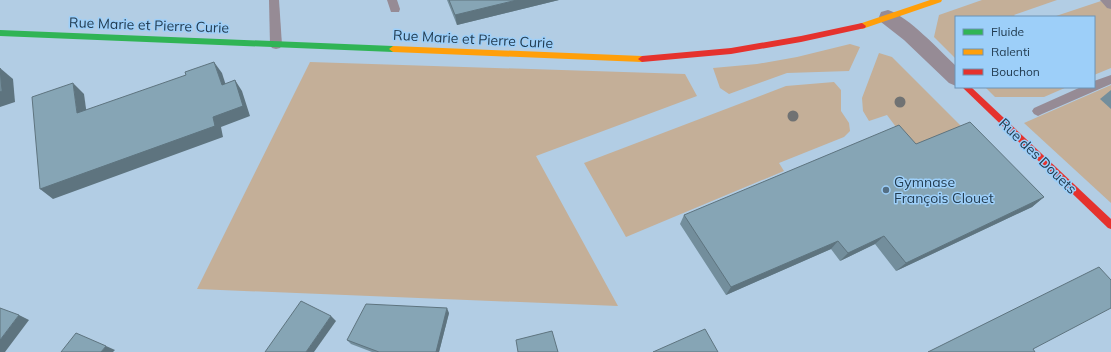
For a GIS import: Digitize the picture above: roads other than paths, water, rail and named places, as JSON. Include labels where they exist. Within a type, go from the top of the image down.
[{"type":"street","name":"Rue Marie et Pierre Curie","points":[[0,33],[636,60],[731,51],[869,24],[938,0]]},
{"type":"street","points":[[888,17],[911,35],[955,77]]},
{"type":"street","name":"Rue des Douets","points":[[967,88],[1111,225]]},
{"type":"lane","points":[[274,0],[276,16],[276,45]]},
{"type":"lane","points":[[1105,0],[1111,5]]},
{"type":"lane","points":[[1095,86],[1111,79]]},
{"type":"lane","points":[[1038,111],[1091,88]]},
{"type":"place","name":"Gymnase François Clouet","points":[[886,190]]}]
